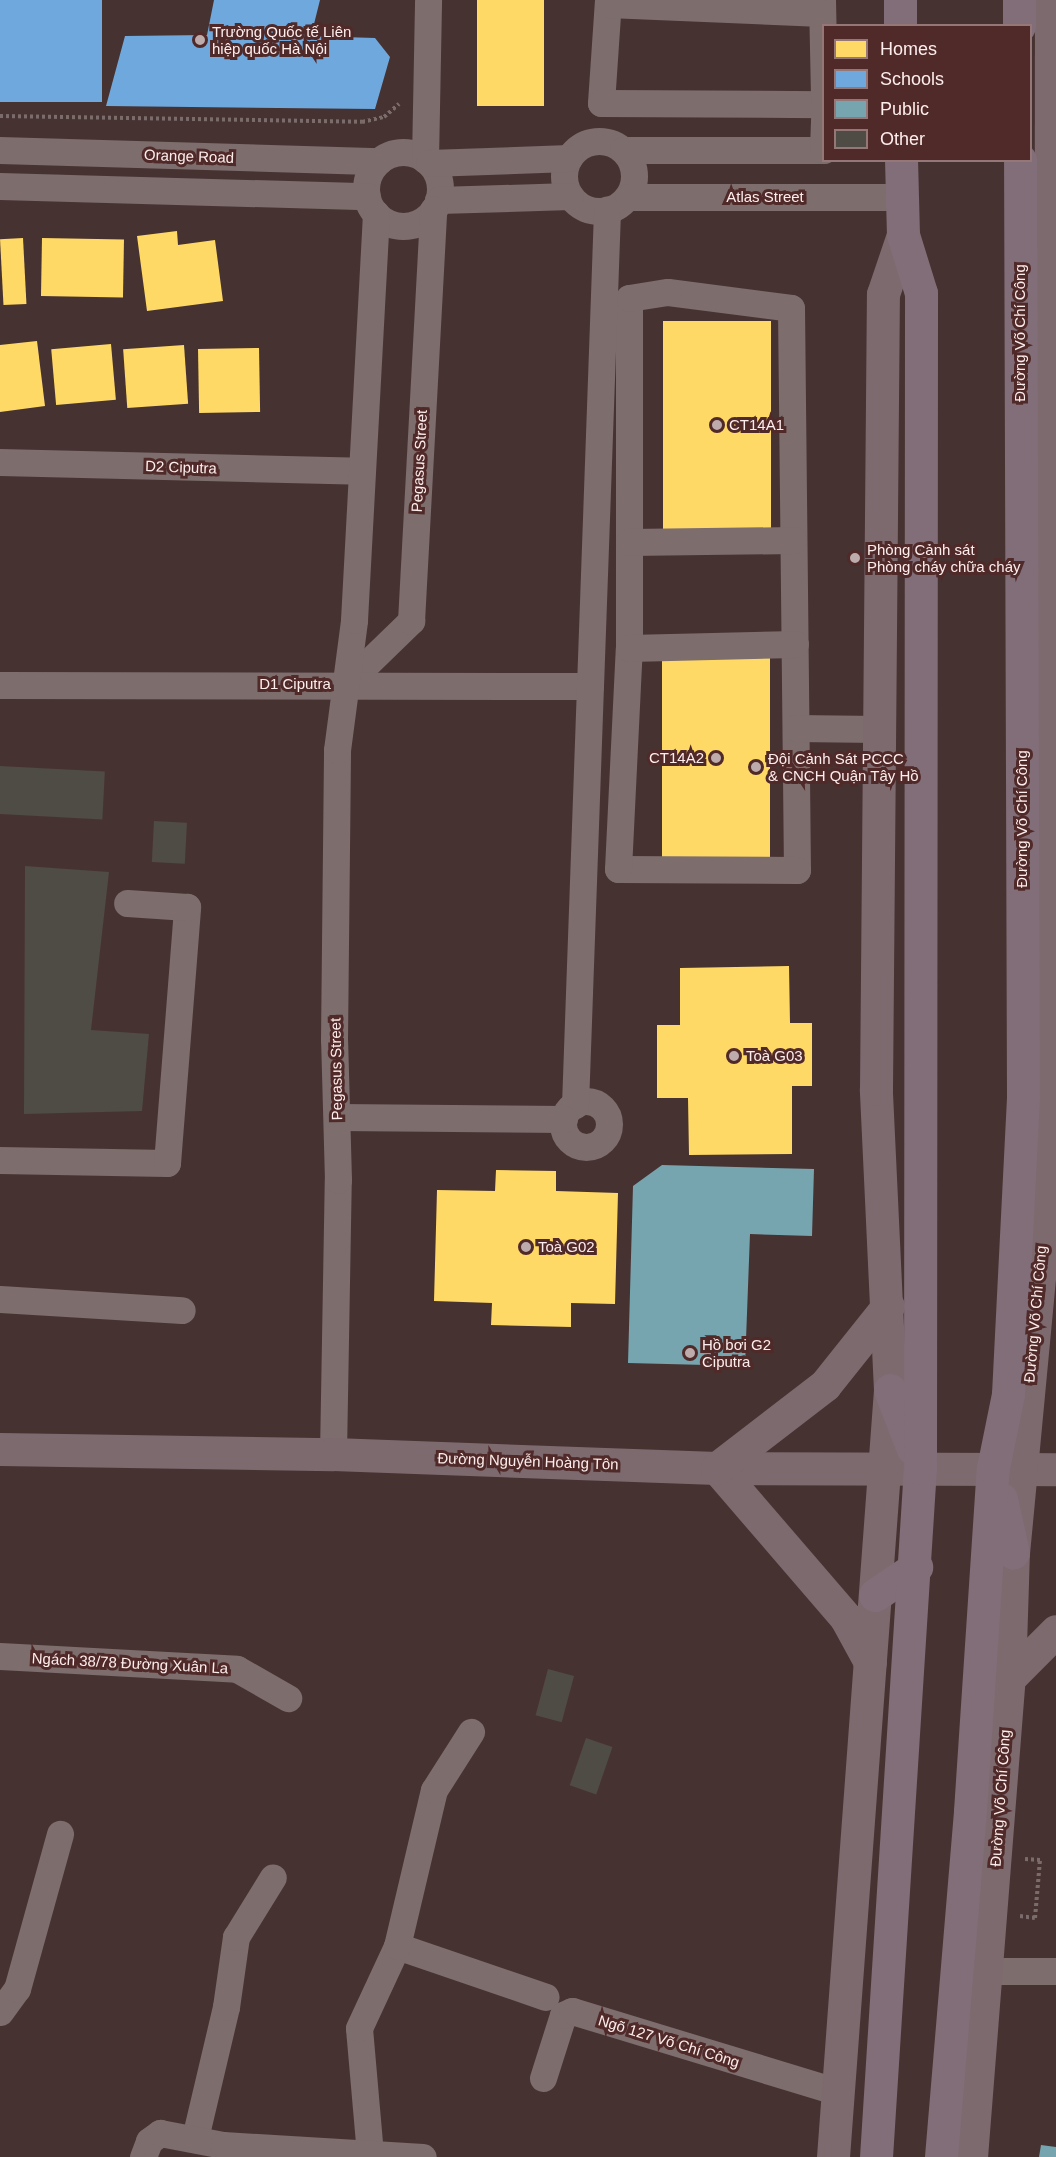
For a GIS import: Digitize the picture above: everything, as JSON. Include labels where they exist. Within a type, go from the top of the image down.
[{"type":"highway","points":[[900,0],[900,24]]},
{"type":"highway","points":[[1019,0],[1019,24]]},
{"type":"highway","points":[[876,2157],[916,1567],[920,1468],[921,293],[903,235],[901,162]]},
{"type":"highway","name":"Đường Võ Chí Công","points":[[941,2157],[971,1800],[1019,1379],[1023,1097],[1020,162]]},
{"type":"highway","points":[[890,1390],[920,1468]]},
{"type":"highway","points":[[1007,1469],[1013,1553]]},
{"type":"highway","points":[[875,1595],[916,1567]]},
{"type":"main road","name":"Đường Võ Chí Công","points":[[1019,1379],[1047,1285],[1054,331],[1051,0]]},
{"type":"main road","points":[[833,2157],[890,1390],[888,1306],[876,1089],[878,729],[883,294],[903,235]]},
{"type":"main road","points":[[870,1662],[846,1618],[717,1468],[825,1385],[888,1306]]},
{"type":"main road","name":"Đường Nguyễn Hoàng Tôn","points":[[0,1449],[333,1454],[717,1468],[1056,1469]]},
{"type":"main road","name":"Đường Võ Chí Công","points":[[971,2157],[1009,1678],[1013,1553]]},
{"type":"main road","points":[[1009,1678],[1056,1631]]},
{"type":"street","points":[[0,186],[371,205],[400,225],[418,222],[435,205],[438,176],[427,161],[428,0]]},
{"type":"street","points":[[822,24],[822,6],[608,2],[601,103],[822,104]]},
{"type":"street","points":[[337,1117],[569,1112],[617,204],[635,177],[630,158],[613,143],[588,142],[569,158],[427,161],[405,152],[379,161],[367,180],[371,205]]},
{"type":"street","name":"Orange Road","points":[[0,150],[379,161]]},
{"type":"street","points":[[623,150],[822,150]]},
{"type":"street","points":[[569,158],[564,184],[570,196],[582,207],[617,204]]},
{"type":"street","points":[[435,205],[570,196]]},
{"type":"street","name":"Atlas Street","points":[[617,204],[902,198]]},
{"type":"street","name":"Pegasus Street","points":[[333,1454],[337,1117],[337,750],[354,620],[371,205]]},
{"type":"street","name":"Pegasus Street","points":[[346,684],[411,621],[435,205]]},
{"type":"street","points":[[668,292],[791,308],[793,540],[797,870],[618,869],[629,648],[629,298],[668,292]]},
{"type":"street","name":"D2 Ciputra","points":[[0,462],[361,471]]},
{"type":"street","points":[[629,542],[793,540]]},
{"type":"street","points":[[629,648],[795,644]]},
{"type":"street","name":"D1 Ciputra","points":[[0,685],[590,686]]},
{"type":"street","points":[[796,729],[878,729]]},
{"type":"street","points":[[0,1160],[167,1163],[187,907],[127,903]]},
{"type":"street","points":[[0,1299],[182,1310]]},
{"type":"street","name":"Ngách 38/78 Đường Xuân La","points":[[0,1656],[237,1669],[288,1698]]},
{"type":"street","points":[[370,2154],[359,2028],[397,1946],[434,1790],[471,1732]]},
{"type":"street","points":[[0,2012],[17,1989],[60,1834]]},
{"type":"street","points":[[195,2138],[226,2007],[236,1937],[273,1877]]},
{"type":"street","points":[[397,1946],[546,1997]]},
{"type":"street","points":[[987,1971],[1056,1971]]},
{"type":"street","name":"Ngõ 127 Võ Chí Công","points":[[543,2078],[562,2015],[572,2011],[838,2092]]},
{"type":"street","points":[[143,2157],[149,2141],[160,2133],[223,2145],[408,2157]]},
{"type":"path","points":[[0,116],[362,122],[384,117],[404,101],[426,98]]},
{"type":"path","points":[[1035,1918],[1040,1860]]},
{"type":"building: Homes","points":[[477,0],[544,0],[544,106],[477,106]]},
{"type":"building: Homes","points":[[177,231],[178,245],[215,240],[223,301],[147,311],[137,236]]},
{"type":"building: Homes","points":[[23,238],[26,304],[3,305],[0,239]]},
{"type":"building: Homes","points":[[42,238],[124,239],[123,297],[41,296]]},
{"type":"building: Homes","name":"CT14A1","points":[[663,321],[771,321],[771,530],[663,530]]},
{"type":"building: Homes","points":[[37,341],[45,406],[0,412],[0,345]]},
{"type":"building: Homes","points":[[111,344],[116,400],[56,405],[51,349]]},
{"type":"building: Homes","points":[[184,345],[188,404],[127,408],[123,349]]},
{"type":"building: Homes","points":[[259,348],[260,412],[199,413],[198,349]]},
{"type":"building: Homes","name":"CT14A2","points":[[662,653],[770,653],[770,862],[662,862]]},
{"type":"building: Homes","name":"Toà G03","points":[[789,966],[790,1023],[812,1023],[812,1086],[792,1086],[792,1154],[689,1155],[688,1098],[657,1098],[657,1025],[680,1025],[680,968]]},
{"type":"building: Homes","name":"Toà G02","points":[[496,1170],[556,1171],[556,1191],[618,1193],[615,1304],[571,1303],[571,1327],[491,1325],[492,1303],[434,1301],[437,1190],[495,1191]]},
{"type":"building: Schools","points":[[0,0],[102,0],[102,102],[0,102]]},
{"type":"building: Schools","points":[[214,0],[320,0],[311,36],[375,38],[390,57],[375,109],[106,106],[125,36],[207,35]]},
{"type":"building: Public","points":[[662,1165],[814,1169],[812,1236],[750,1234],[745,1366],[628,1363],[633,1186]]},
{"type":"building: Public","points":[[1041,2145],[1056,2147],[1056,2157],[1039,2157]]},
{"type":"building: Other","points":[[0,766],[105,771],[102,819],[0,814]]},
{"type":"building: Other","points":[[154,821],[187,823],[185,864],[152,862]]},
{"type":"building: Other","points":[[25,866],[109,872],[91,1030],[149,1034],[142,1111],[24,1114]]},
{"type":"building: Other","points":[[548,1669],[574,1676],[562,1722],[536,1715]]},
{"type":"building: Other","points":[[586,1738],[612,1747],[596,1794],[570,1785]]},
{"type":"place","name":"Trường Quốc tế Liên hiệp quốc Hà Nội","points":[[200,40]]},
{"type":"place","name":"CT14A1","points":[[717,425]]},
{"type":"place","name":"Phòng Cảnh sát Phòng cháy chữa cháy","points":[[855,558]]},
{"type":"place","name":"CT14A2","points":[[716,758]]},
{"type":"place","name":"Đội Cảnh Sát PCCC & CNCH Quận Tây Hồ","points":[[756,767]]},
{"type":"place","name":"Toà G03","points":[[734,1056]]},
{"type":"place","name":"Toà G02","points":[[526,1247]]},
{"type":"place","name":"Hồ bơi G2 Ciputra","points":[[690,1353]]}]
